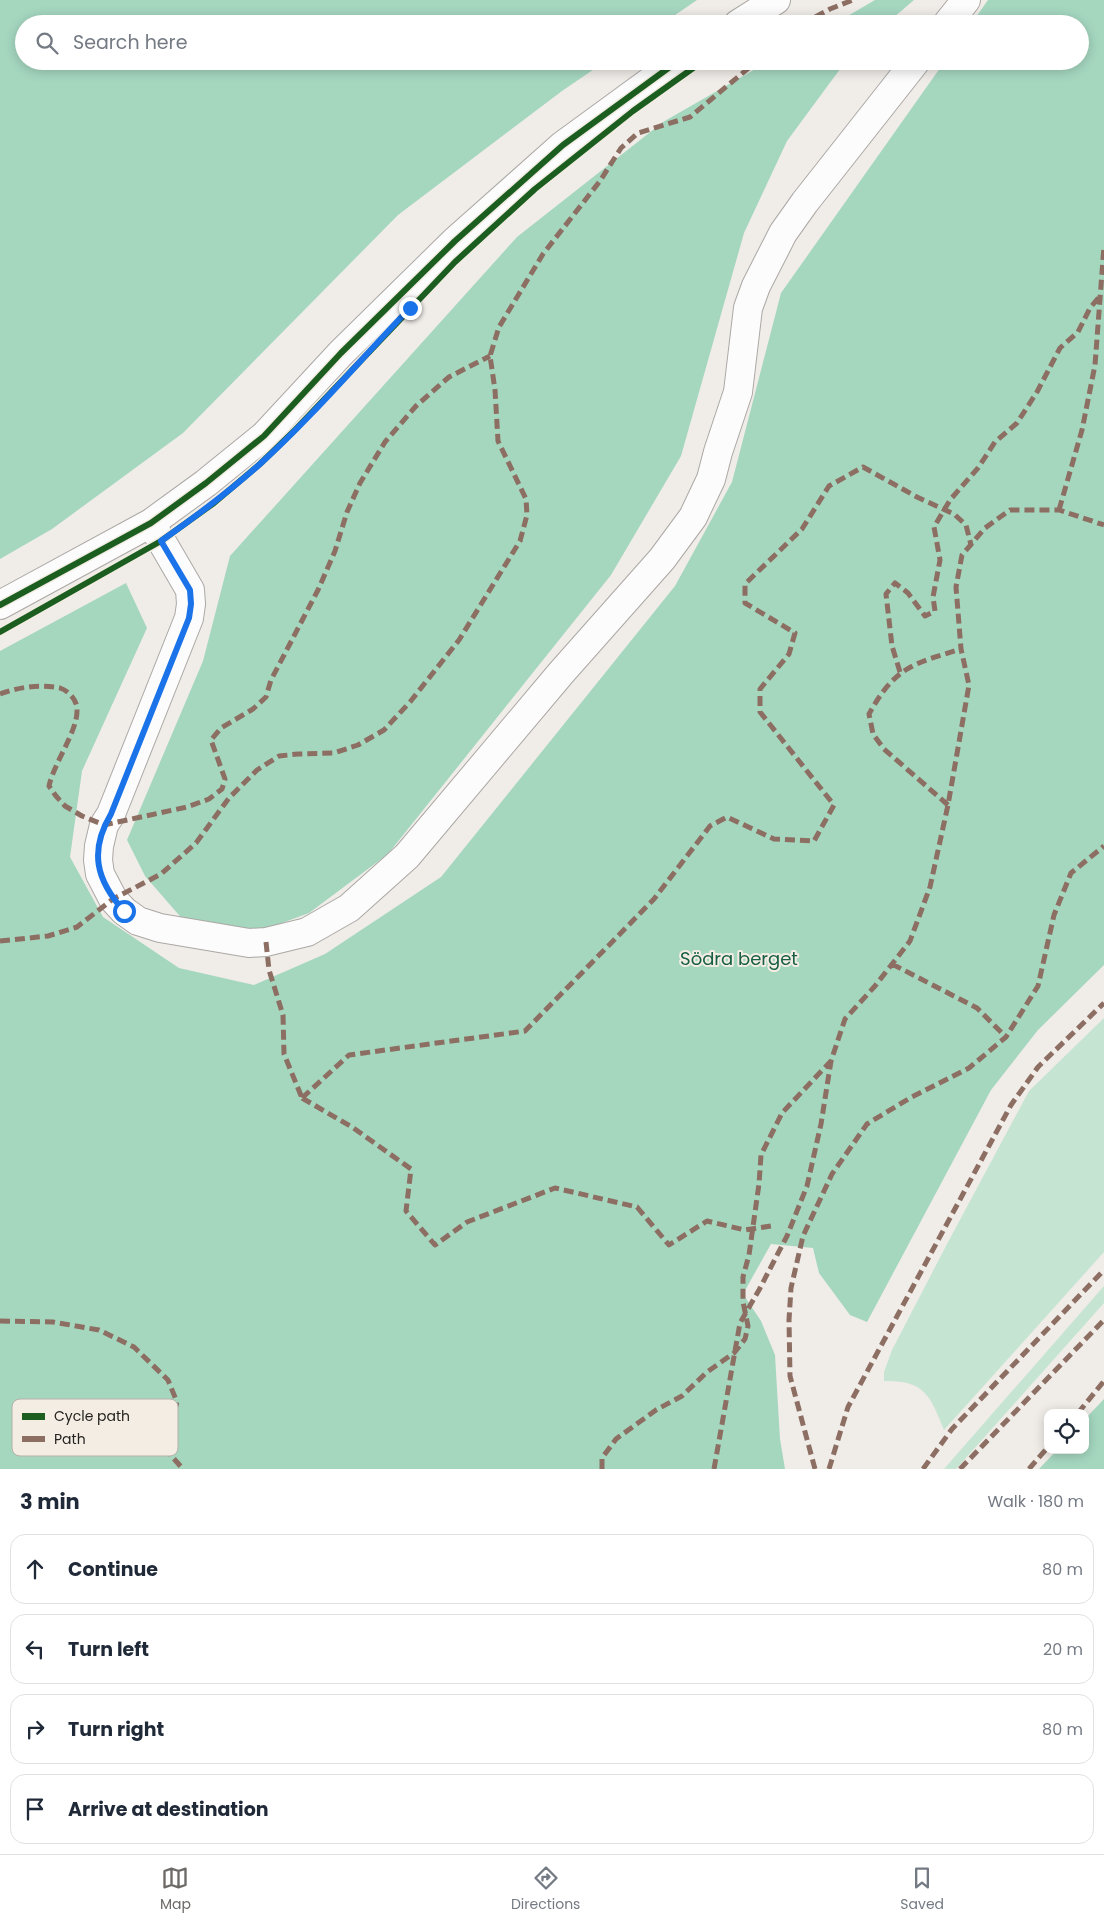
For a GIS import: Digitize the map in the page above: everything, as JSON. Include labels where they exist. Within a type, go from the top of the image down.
[{"type":"street","points":[[752,15],[776,0]]},
{"type":"street","points":[[954,15],[966,0]]},
{"type":"street","points":[[0,605],[150,523],[206,483],[264,436],[340,353],[455,241],[563,145],[666,70]]},
{"type":"street","points":[[150,523],[190,590],[191,604],[189,618],[111,814],[104,825],[98,860],[100,874],[113,899],[124,911],[138,921],[160,928],[249,943],[266,942],[307,932],[349,908],[407,856],[561,674],[662,559],[693,517],[711,479],[738,392],[748,308],[756,286],[783,233],[805,202],[909,70]]},
{"type":"green space","points":[[0,0],[697,0],[675,15],[15,15],[15,70],[593,70],[562,91],[398,215],[183,433],[52,529],[0,559]]},
{"type":"green space","points":[[875,0],[914,0],[896,15],[849,15]]},
{"type":"green space","name":"Södra berget","points":[[988,0],[1104,0],[1104,965],[1038,1030],[991,1090],[867,1322],[850,1315],[819,1273],[813,1248],[771,1244],[743,1294],[761,1321],[775,1355],[780,1439],[785,1469],[0,1469],[0,651],[126,583],[147,628],[82,771],[70,857],[103,917],[179,968],[254,985],[325,954],[441,877],[675,586],[732,482],[781,293],[939,70],[1089,70],[1089,15],[977,15]]},
{"type":"green space","points":[[753,70],[839,70],[787,141],[744,233],[681,456],[611,575],[388,854],[309,913],[241,938],[185,922],[145,876],[127,840],[203,661],[230,556],[517,237],[663,122]]},
{"type":"green space","points":[[1104,1018],[1104,1252],[944,1430],[934,1407],[924,1392],[908,1383],[884,1381],[884,1372],[892,1350],[1029,1091]]},
{"type":"green space","points":[[1104,1286],[1104,1303],[956,1469],[944,1469]]},
{"type":"green space","points":[[1104,1399],[1104,1469],[1039,1469],[1053,1454],[1089,1454],[1089,1415]]},
{"type":"marked path","points":[[819,15],[853,0]]},
{"type":"marked path","points":[[0,941],[48,936],[77,927],[113,899],[161,874],[196,843],[229,798],[257,770],[279,756],[334,753],[358,745],[384,730],[410,702],[459,640],[520,541],[527,515],[526,499],[498,441],[495,390],[490,356],[499,327],[543,254],[600,181],[621,148],[638,133],[690,117],[746,70]]},
{"type":"marked path","points":[[1059,510],[1082,430],[1095,365],[1104,246]]},
{"type":"marked path","points":[[900,672],[892,646],[886,594],[895,583],[908,593],[925,616],[935,611],[933,597],[940,560],[934,527],[950,500],[978,468],[995,442],[1017,423],[1037,392],[1060,348],[1078,332],[1090,308],[1100,296]]},
{"type":"marked path","points":[[0,694],[30,687],[45,686],[60,688],[70,694],[77,707],[76,719],[49,786],[65,806],[82,816],[104,825],[187,807],[209,799],[222,789],[225,779],[211,740],[221,728],[253,709],[266,697],[271,680],[318,590],[335,551],[347,512],[360,483],[385,442],[416,406],[449,377],[490,356]]},
{"type":"marked path","points":[[302,1098],[349,1055],[525,1031],[654,899],[710,826],[727,817],[774,839],[814,841],[834,805],[760,712],[760,689],[789,654],[795,633],[745,603],[745,584],[802,529],[829,486],[863,467],[917,497],[954,514],[966,525],[971,545]]},
{"type":"marked path","points":[[714,1469],[740,1323],[787,1236],[807,1186],[821,1124],[831,1061],[845,1019],[875,986],[910,941],[930,887],[948,805],[969,685],[961,649],[956,587],[962,555],[985,528],[1010,510],[1059,510],[1104,525]]},
{"type":"marked path","points":[[948,805],[884,749],[873,734],[869,714],[887,686],[906,670],[930,659],[961,649]]},
{"type":"marked path","points":[[815,1469],[790,1376],[789,1320],[791,1288],[803,1236],[832,1174],[867,1124],[910,1098],[969,1068],[1006,1037],[1038,986],[1054,915],[1071,873],[1104,846]]},
{"type":"marked path","points":[[266,942],[269,970],[283,1015],[284,1054],[302,1098]]},
{"type":"marked path","points":[[892,964],[977,1008],[1006,1037]]},
{"type":"marked path","points":[[829,1469],[848,1407],[1011,1105],[1038,1067],[1104,1003]]},
{"type":"marked path","points":[[602,1469],[602,1458],[616,1439],[656,1410],[682,1396],[707,1372],[734,1353],[745,1339],[748,1326],[743,1302],[743,1277],[749,1255],[761,1155],[782,1113],[830,1062]]},
{"type":"marked path","points":[[302,1098],[352,1127],[411,1169],[406,1211],[435,1245],[467,1222],[555,1188],[637,1207],[669,1245],[707,1221],[745,1230],[771,1226]]},
{"type":"marked path","points":[[923,1469],[952,1429],[1104,1270]]},
{"type":"marked path","points":[[960,1469],[1104,1320]]},
{"type":"marked path","points":[[0,1321],[53,1322],[99,1330],[134,1347],[168,1380],[176,1399]]},
{"type":"marked path","points":[[1081,1409],[1104,1381]]},
{"type":"marked path","points":[[1029,1469],[1044,1452]]},
{"type":"marked path","points":[[172,1456],[183,1469]]},
{"type":"cycle path","points":[[0,605],[151,523],[206,483],[264,436],[341,353],[455,241],[563,145],[666,70]]},
{"type":"cycle path","points":[[0,632],[161,541],[214,503],[260,464],[294,431],[455,262],[535,189],[633,111],[690,70]]},
{"type":"route","points":[[124,911],[113,899],[100,874],[99,846],[104,825],[111,814],[189,618],[191,604],[190,590],[182,573],[161,541],[214,503],[260,464],[294,431],[410,308]]}]
